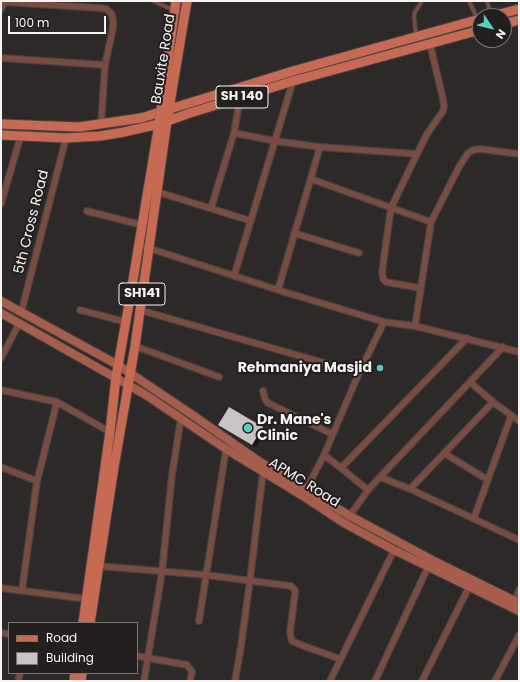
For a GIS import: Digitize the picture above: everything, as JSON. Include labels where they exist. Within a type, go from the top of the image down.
[{"type":"main road","name":"Bauxite Road","points":[[163,122],[170,109],[187,1]]},
{"type":"main road","points":[[83,622],[110,432],[116,377],[142,225],[163,122],[160,112],[176,6]]},
{"type":"main road","name":"SH 140","points":[[1,124],[79,127],[140,118],[293,72],[472,22]]},
{"type":"main road","name":"SH 140","points":[[1,135],[66,138],[100,136],[163,122],[293,81],[472,32]]},
{"type":"main road","name":"SH141","points":[[90,622],[100,566],[114,467],[131,375],[158,192],[163,122]]},
{"type":"street","points":[[1,9],[4,2],[100,8],[106,9],[111,13],[113,28],[105,65],[101,124]]},
{"type":"street","points":[[420,288],[390,283],[384,280],[382,276],[391,208],[427,134],[443,111],[444,106],[430,44]]},
{"type":"street","points":[[1,58],[105,65]]},
{"type":"street","points":[[234,276],[293,81]]},
{"type":"street","points":[[210,208],[234,133],[240,97]]},
{"type":"street","points":[[234,133],[320,147],[417,154]]},
{"type":"street","points":[[1,204],[21,135]]},
{"type":"street","name":"5th Cross Road","points":[[21,313],[66,138]]},
{"type":"street","points":[[278,290],[320,147]]},
{"type":"street","points":[[415,326],[431,222],[459,167],[468,153],[474,150],[480,149],[519,154]]},
{"type":"street","points":[[311,179],[431,222]]},
{"type":"street","points":[[158,192],[251,221]]},
{"type":"street","points":[[87,211],[142,225]]},
{"type":"street","points":[[294,233],[358,253]]},
{"type":"street","points":[[139,245],[278,290],[384,322],[415,326],[519,352]]},
{"type":"street","name":"APMC Road","points":[[1,301],[118,365],[305,492],[344,523],[428,567],[470,587],[517,606]]},
{"type":"street","points":[[80,310],[126,322]]},
{"type":"street","points":[[140,310],[359,373]]},
{"type":"street","name":"APMC Road","points":[[1,313],[116,377],[263,472],[305,492],[517,606]]},
{"type":"street","points":[[305,492],[324,455],[359,373],[384,322]]},
{"type":"street","points":[[1,358],[19,324]]},
{"type":"street","points":[[341,468],[467,338]]},
{"type":"street","points":[[135,346],[219,377]]},
{"type":"street","points":[[344,523],[368,490],[503,347]]},
{"type":"street","points":[[470,382],[493,402],[519,421]]},
{"type":"street","points":[[1,390],[57,402],[110,432]]},
{"type":"street","points":[[263,391],[265,399],[268,403],[332,434]]},
{"type":"street","points":[[22,590],[37,481],[57,402]]},
{"type":"street","points":[[410,489],[493,402]]},
{"type":"street","points":[[474,518],[511,416]]},
{"type":"street","points":[[144,681],[162,572],[172,475],[181,418]]},
{"type":"street","points":[[199,621],[226,448]]},
{"type":"street","points":[[444,453],[488,480]]},
{"type":"street","points":[[324,455],[368,490]]},
{"type":"street","points":[[1,467],[28,479],[37,481]]},
{"type":"street","points":[[235,681],[242,646],[263,472]]},
{"type":"street","points":[[380,477],[474,518],[519,540]]},
{"type":"street","points":[[330,681],[394,550]]},
{"type":"street","points":[[100,566],[206,575],[294,587],[296,593],[290,632],[292,640],[340,659]]},
{"type":"street","points":[[376,681],[428,567]]},
{"type":"street","points":[[422,681],[470,587]]},
{"type":"street","points":[[1,588],[87,599]]},
{"type":"street","points":[[517,606],[519,590]]},
{"type":"street","points":[[495,681],[519,635]]},
{"type":"street","points":[[138,656],[187,665],[192,672],[190,681]]},
{"type":"lane","points":[[153,1],[176,6],[185,15]]},
{"type":"lane","points":[[417,38],[414,17],[416,9],[422,1]]},
{"type":"building","points":[[229,407],[263,427],[252,445],[218,425]]},
{"type":"place","name":"Rehmaniya Masjid","points":[[380,368]]},
{"type":"place","name":"Dr. Mane's Clinic","points":[[248,428]]}]
